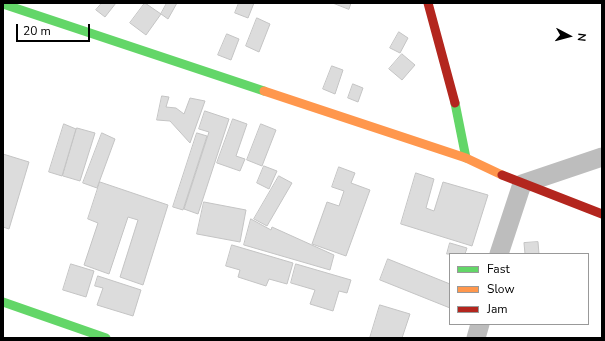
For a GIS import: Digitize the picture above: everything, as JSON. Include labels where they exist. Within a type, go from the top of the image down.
[{"type":"street","points":[[428,3],[453,95],[466,158]]},
{"type":"street","points":[[3,4],[466,158],[522,184],[602,214]]},
{"type":"street","points":[[522,184],[602,157]]},
{"type":"street","points":[[499,253],[522,184]]},
{"type":"street","points":[[3,302],[106,338]]},
{"type":"street","points":[[476,338],[480,325]]},
{"type":"building","points":[[102,3],[116,3],[105,17],[96,10]]},
{"type":"building","points":[[145,3],[161,14],[146,35],[130,23]]},
{"type":"building","points":[[167,3],[177,3],[168,19],[161,14]]},
{"type":"building","points":[[239,3],[254,3],[248,18],[235,13]]},
{"type":"building","points":[[333,3],[351,3],[349,9]]},
{"type":"building","points":[[257,18],[270,24],[259,52],[246,46]]},
{"type":"building","points":[[399,32],[408,38],[400,53],[390,48]]},
{"type":"building","points":[[227,34],[239,39],[231,60],[218,55]]},
{"type":"building","points":[[402,54],[415,65],[402,80],[389,69]]},
{"type":"building","points":[[332,66],[343,70],[335,94],[323,89]]},
{"type":"building","points":[[353,84],[363,88],[358,102],[348,98]]},
{"type":"building","points":[[162,96],[169,97],[166,107],[176,108],[184,114],[190,98],[205,101],[190,143],[170,121],[157,120]]},
{"type":"building","points":[[205,111],[229,119],[198,214],[184,209],[209,132],[199,129]]},
{"type":"building","points":[[233,119],[247,124],[236,156],[245,159],[240,171],[217,163]]},
{"type":"building","points":[[64,124],[76,129],[62,176],[49,172]]},
{"type":"building","points":[[261,124],[276,130],[262,166],[247,160]]},
{"type":"building","points":[[77,128],[95,133],[80,181],[63,176]]},
{"type":"building","points":[[102,133],[115,139],[97,188],[83,183]]},
{"type":"building","points":[[197,133],[207,136],[183,210],[173,207]]},
{"type":"building","points":[[3,154],[29,162],[9,229],[3,227]]},
{"type":"building","points":[[264,166],[277,171],[269,189],[257,183]]},
{"type":"building","points":[[339,167],[355,173],[351,183],[370,190],[346,256],[312,244],[327,202],[339,206],[344,191],[332,187]]},
{"type":"building","points":[[416,173],[434,179],[426,208],[434,211],[443,182],[488,195],[472,246],[401,224]]},
{"type":"building","points":[[279,176],[292,183],[267,226],[254,219]]},
{"type":"building","points":[[100,182],[168,205],[143,285],[120,277],[138,220],[128,217],[109,274],[84,265],[98,223],[88,219]]},
{"type":"building","points":[[204,202],[246,210],[240,242],[197,234]]},
{"type":"building","points":[[251,219],[271,230],[272,227],[334,255],[330,270],[244,245]]},
{"type":"building","points":[[538,242],[539,253],[525,253],[524,243]]},
{"type":"building","points":[[450,243],[467,248],[465,253],[447,254]]},
{"type":"building","points":[[232,245],[293,263],[287,284],[269,279],[266,286],[238,277],[240,270],[226,266]]},
{"type":"building","points":[[388,259],[449,284],[449,308],[380,280]]},
{"type":"building","points":[[71,264],[94,271],[86,297],[63,290]]},
{"type":"building","points":[[296,264],[351,280],[347,293],[339,291],[333,311],[310,304],[315,290],[291,283]]},
{"type":"building","points":[[98,276],[141,290],[133,316],[97,305],[103,288],[95,286]]},
{"type":"building","points":[[380,305],[410,314],[402,338],[370,338]]},
{"type":"traffic: fast","points":[[3,4],[264,91]]},
{"type":"traffic: fast","points":[[455,103],[466,158]]},
{"type":"traffic: fast","points":[[3,302],[106,338]]},
{"type":"traffic: slow","points":[[264,91],[466,158],[502,175]]},
{"type":"traffic: jam","points":[[428,3],[455,103]]},
{"type":"traffic: jam","points":[[502,175],[602,214]]}]
